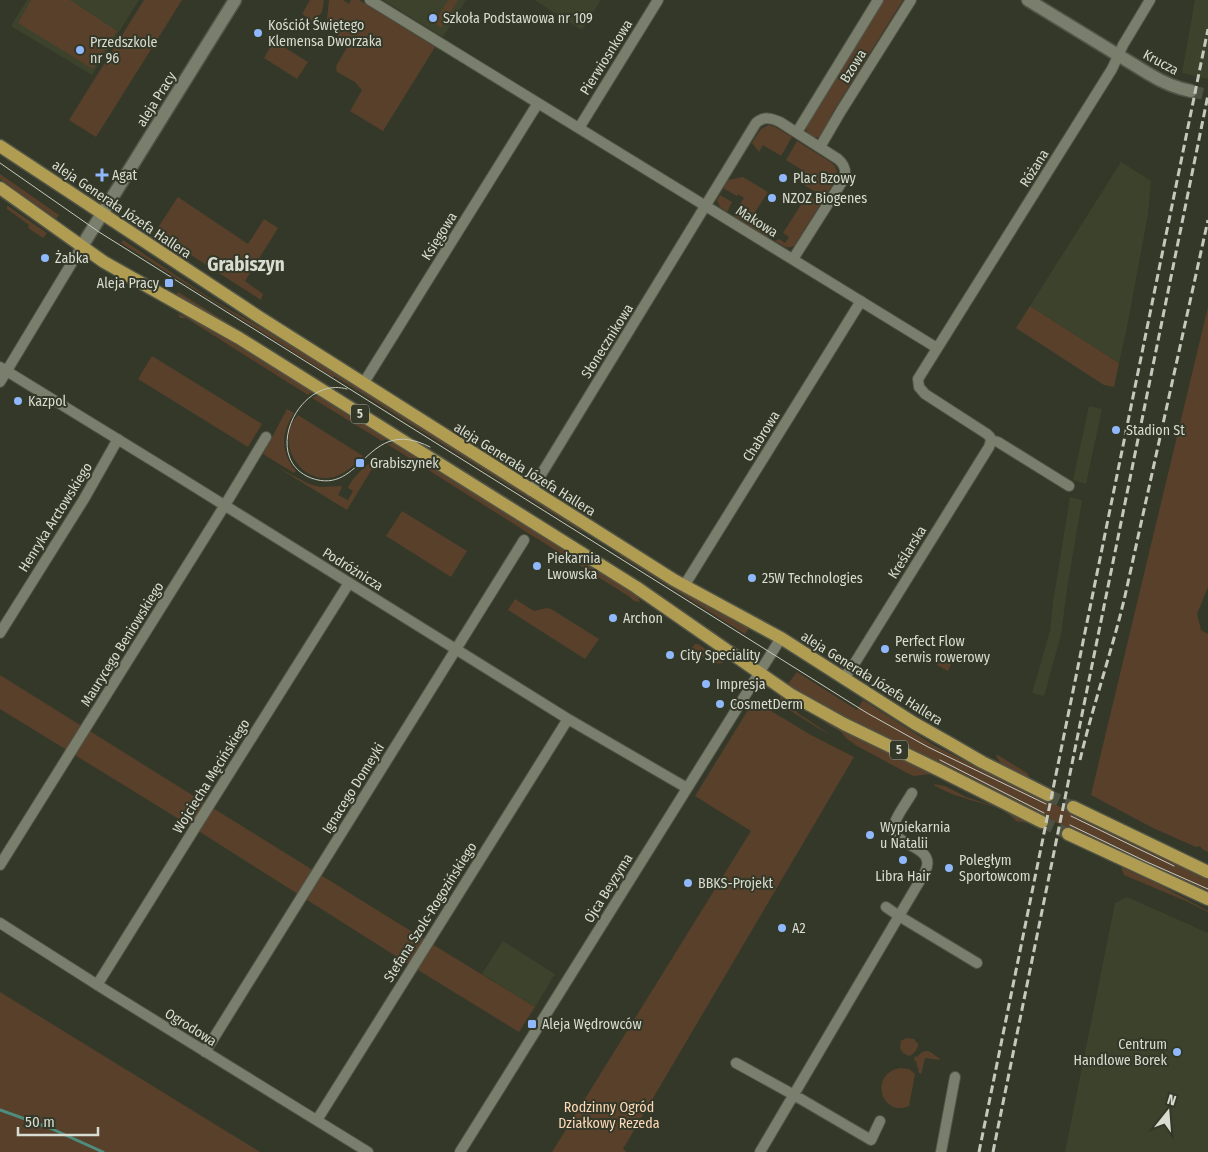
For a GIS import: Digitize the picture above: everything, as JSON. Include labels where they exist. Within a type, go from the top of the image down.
[{"type":"main road","name":"aleja Generała Józefa Hallera","points":[[0,146],[259,318],[684,586],[781,638],[914,722],[982,762],[1048,795]]},
{"type":"main road","name":"5","points":[[0,188],[104,262],[239,338],[636,586],[790,694],[837,721],[1042,822]]},
{"type":"main road","points":[[1073,807],[1208,872]]},
{"type":"main road","points":[[1068,834],[1208,899]]},
{"type":"street","name":"aleja Pracy","points":[[82,246],[235,0]]},
{"type":"street","name":"Makowa","points":[[370,0],[937,348]]},
{"type":"street","name":"Pierwiosnkowa","points":[[579,128],[658,0]]},
{"type":"street","name":"Bzowa","points":[[797,132],[878,0]]},
{"type":"street","name":"Bzowa","points":[[820,147],[911,0]]},
{"type":"street","name":"Krucza","points":[[1028,0],[1164,82],[1191,91]]},
{"type":"street","name":"Różana","points":[[937,348],[1112,69],[1123,45],[1150,0]]},
{"type":"street","name":"Księgowa","points":[[363,384],[538,103]]},
{"type":"street","points":[[706,206],[760,120],[772,118],[797,132],[842,162],[845,177],[793,259]]},
{"type":"street","name":"Słonecznikowa","points":[[531,490],[706,206]]},
{"type":"street","points":[[0,382],[3,369],[82,246]]},
{"type":"street","name":"Chabrowa","points":[[684,586],[861,300]]},
{"type":"street","points":[[937,348],[918,379],[921,391],[990,436],[991,440],[998,442],[1069,486]]},
{"type":"street","name":"Podróżnicza","points":[[3,369],[225,505],[568,720],[687,788]]},
{"type":"street","name":"Maurycego Beniowskiego","points":[[0,865],[266,437]]},
{"type":"street","name":"Henryka Arctowskiego","points":[[0,633],[84,499],[118,439]]},
{"type":"street","name":"Kreślarska","points":[[844,678],[989,447],[991,440]]},
{"type":"street","name":"Ignacego Domeyki","points":[[205,1052],[524,540]]},
{"type":"street","name":"Wojciecha Męcińskiego","points":[[98,985],[349,583]]},
{"type":"street","name":"Ojca Beyzyma","points":[[460,1152],[781,638]]},
{"type":"street","name":"Stefana Szolc-Rogozińskiego","points":[[317,1120],[568,720]]},
{"type":"street","points":[[760,1152],[925,872],[928,864],[924,854],[898,838],[894,831],[894,824],[912,793]]},
{"type":"street","points":[[886,907],[978,963]]},
{"type":"street","name":"Ogrodowa","points":[[0,923],[368,1152]]},
{"type":"street","points":[[736,1063],[870,1140],[880,1121]]},
{"type":"street","points":[[941,1152],[955,1077]]},
{"type":"shaded area","name":"Przedszkole nr 96","points":[[27,0],[139,0],[92,75],[11,26]]},
{"type":"shaded area","name":"Szkoła Podstawowa nr 109","points":[[383,0],[466,0],[443,37]]},
{"type":"shaded area","points":[[534,0],[601,0],[582,30]]},
{"type":"shaded area","points":[[1195,0],[1208,0],[1208,79],[1182,73]]},
{"type":"shaded area","points":[[1121,162],[1151,181],[1148,215],[1119,363],[1030,306]]},
{"type":"shaded area","points":[[1089,406],[1102,409],[1086,484],[1073,480]]},
{"type":"shaded area","points":[[1070,497],[1082,500],[1061,635],[1044,696],[1032,693],[1050,631]]},
{"type":"shaded area","points":[[1127,897],[1208,933],[1208,1152],[1065,1152],[1115,903]]},
{"type":"shaded area","points":[[503,941],[555,974],[535,1007],[482,974]]},
{"type":"green space","name":"Przedszkole nr 96","points":[[31,0],[70,0],[117,31],[93,69],[18,23]]},
{"type":"green space","points":[[144,0],[182,0],[96,137],[69,120]]},
{"type":"green space","points":[[310,0],[324,0],[322,12],[314,22],[302,14]]},
{"type":"green space","points":[[329,0],[343,0],[349,4],[351,0],[359,0],[435,47],[383,131],[350,111],[362,90],[355,82],[337,72],[336,66],[348,46],[342,42],[327,19]]},
{"type":"green space","points":[[448,0],[458,0],[441,28],[434,23]]},
{"type":"green space","points":[[883,0],[903,0],[833,112],[825,131],[820,137],[809,135],[806,124]]},
{"type":"green space","points":[[274,41],[308,62],[297,79],[264,58]]},
{"type":"green space","points":[[769,125],[792,137],[781,156],[763,145],[759,152],[752,143],[761,129]]},
{"type":"green space","points":[[797,141],[832,163],[835,167],[837,176],[824,197],[799,182],[805,172],[786,160]]},
{"type":"green space","points":[[0,174],[59,215],[56,219],[0,179]]},
{"type":"green space","points":[[743,177],[768,192],[753,215],[739,206],[744,198],[723,188],[728,180]]},
{"type":"green space","points":[[720,195],[732,202],[727,212],[720,207],[717,200]]},
{"type":"green space","points":[[807,195],[821,203],[794,246],[786,247],[775,241],[779,239],[785,243],[789,237],[783,233]]},
{"type":"green space","points":[[178,197],[248,244],[264,219],[278,228],[245,281],[263,294],[261,300],[155,232]]},
{"type":"green space","points":[[7,206],[47,233],[43,238],[28,228],[29,225],[7,209]]},
{"type":"green space","points":[[738,209],[751,217],[750,221],[769,233],[769,238],[734,216]]},
{"type":"green space","points":[[123,240],[213,300],[274,335],[585,531],[581,531],[333,377],[121,243]]},
{"type":"green space","points":[[178,292],[325,384],[261,344],[176,296]]},
{"type":"green space","points":[[1030,306],[1119,363],[1114,387],[1104,385],[1016,328]]},
{"type":"green space","points":[[1208,307],[1208,587],[1197,614],[1201,630],[1208,634],[1208,852],[1200,846],[1196,847],[1153,828],[1091,795]]},
{"type":"green space","points":[[178,314],[202,325],[313,392],[308,395],[186,318],[180,318]]},
{"type":"green space","points":[[152,356],[262,424],[248,447],[138,379]]},
{"type":"green space","points":[[317,395],[388,439],[382,441],[312,398]]},
{"type":"green space","points":[[287,409],[294,413],[287,428],[284,442],[287,457],[296,471],[294,473],[263,454]]},
{"type":"green space","points":[[298,415],[363,456],[349,469],[339,475],[328,478],[309,474],[301,468],[290,450],[290,428]]},
{"type":"green space","points":[[394,443],[631,591],[638,597],[640,602],[634,601],[387,444]]},
{"type":"green space","points":[[371,461],[378,465],[375,471],[372,469],[347,510],[277,467],[309,484],[320,487],[341,486],[338,495],[348,500],[353,491],[348,488],[350,484]]},
{"type":"green space","points":[[402,511],[467,551],[451,577],[386,536]]},
{"type":"green space","points":[[620,553],[684,593],[749,628],[745,634],[619,555]]},
{"type":"green space","points":[[515,599],[534,611],[551,609],[599,639],[585,659],[508,610]]},
{"type":"green space","points":[[695,644],[698,644],[724,662],[716,663],[707,660],[691,649]]},
{"type":"green space","points":[[942,656],[952,662],[948,671],[937,665]]},
{"type":"green space","points":[[797,672],[857,710],[863,700],[935,746],[1208,878],[1208,893],[1111,849],[832,712],[787,685]]},
{"type":"green space","points":[[0,675],[535,1007],[519,1032],[0,709]]},
{"type":"green space","points":[[781,697],[799,714],[831,735],[778,703]]},
{"type":"green space","name":"Rodzinny Ogród Działkowy Rezeda","points":[[761,705],[811,735],[854,757],[623,1149],[627,1152],[552,1152],[751,831],[695,796],[748,710]]},
{"type":"green space","points":[[815,717],[941,777],[930,774],[914,776],[909,774],[857,746],[841,732]]},
{"type":"green space","points":[[996,754],[1027,773],[1030,778],[1001,763]]},
{"type":"green space","points":[[934,784],[945,786],[966,797],[997,808],[954,795]]},
{"type":"green space","points":[[1000,809],[1032,824],[1016,821]]},
{"type":"green space","points":[[1121,867],[1160,885],[1208,912],[1124,875]]},
{"type":"green space","points":[[0,992],[260,1152],[0,1152]]},
{"type":"green space","points":[[906,1038],[914,1039],[918,1044],[915,1051],[909,1056],[903,1053],[900,1048],[901,1041]]},
{"type":"green space","points":[[927,1051],[940,1060],[925,1058],[921,1074],[918,1072],[916,1061],[914,1061],[915,1056],[917,1057],[922,1052]]},
{"type":"green space","points":[[900,1068],[909,1069],[915,1074],[909,1106],[900,1108],[892,1106],[886,1101],[882,1094],[881,1086],[890,1072]]},
{"type":"waterway","points":[[0,1110],[50,1128],[103,1152]]},
{"type":"tunnel","points":[[1191,91],[1208,95]]},
{"type":"tunnel","points":[[1048,795],[1073,807]]},
{"type":"tunnel","points":[[1042,822],[1068,834]]},
{"type":"tram line","points":[[0,163],[99,232],[867,713],[928,747],[1046,804]]},
{"type":"tram line","points":[[347,389],[330,388],[314,394],[301,406],[292,421],[287,437],[288,454],[296,468],[311,478],[328,481],[343,477],[378,447],[392,441],[409,440],[430,447]]},
{"type":"tram line","points":[[940,760],[1044,813]]},
{"type":"tram line","points":[[1071,816],[1174,866]]},
{"type":"tram line","points":[[1070,825],[1208,889]]},
{"type":"railway","points":[[979,1152],[1208,29]]},
{"type":"railway","points":[[993,1152],[1208,95]]},
{"type":"railway","points":[[1080,760],[1125,596],[1208,220]]},
{"type":"place","name":"Szkoła Podstawowa nr 109","points":[[433,18]]},
{"type":"place","name":"Kościół Świętego Klemensa Dworzaka","points":[[258,33]]},
{"type":"place","name":"Przedszkole nr 96","points":[[80,50]]},
{"type":"place","name":"Agat","points":[[102,175]]},
{"type":"place","name":"Plac Bzowy","points":[[783,178]]},
{"type":"place","name":"NZOZ Biogenes","points":[[772,198]]},
{"type":"place","name":"Żabka","points":[[45,258]]},
{"type":"place","name":"Aleja Pracy","points":[[169,283]]},
{"type":"place","name":"Kazpol","points":[[18,401]]},
{"type":"place","name":"Stadion St","points":[[1116,430]]},
{"type":"place","name":"Grabiszynek","points":[[360,463]]},
{"type":"place","name":"Piekarnia Lwowska","points":[[537,566]]},
{"type":"place","name":"25W Technologies","points":[[752,578]]},
{"type":"place","name":"Archon","points":[[613,618]]},
{"type":"place","name":"Perfect Flow serwis rowerowy","points":[[885,649]]},
{"type":"place","name":"City Speciality","points":[[670,655]]},
{"type":"place","name":"Impresja","points":[[706,684]]},
{"type":"place","name":"CosmetDerm","points":[[720,704]]},
{"type":"place","name":"Wypiekarnia u Natalii","points":[[870,835]]},
{"type":"place","name":"Libra Hair","points":[[903,860]]},
{"type":"place","name":"Poległym Sportowcom","points":[[949,868]]},
{"type":"place","name":"BBKS-Projekt","points":[[688,883]]},
{"type":"place","name":"A2","points":[[782,928]]},
{"type":"place","name":"Aleja Wędrowców","points":[[532,1024]]},
{"type":"place","name":"Centrum Handlowe Borek","points":[[1177,1052]]},
{"type":"district","name":"Grabiszyn","points":[[246,264]]}]
